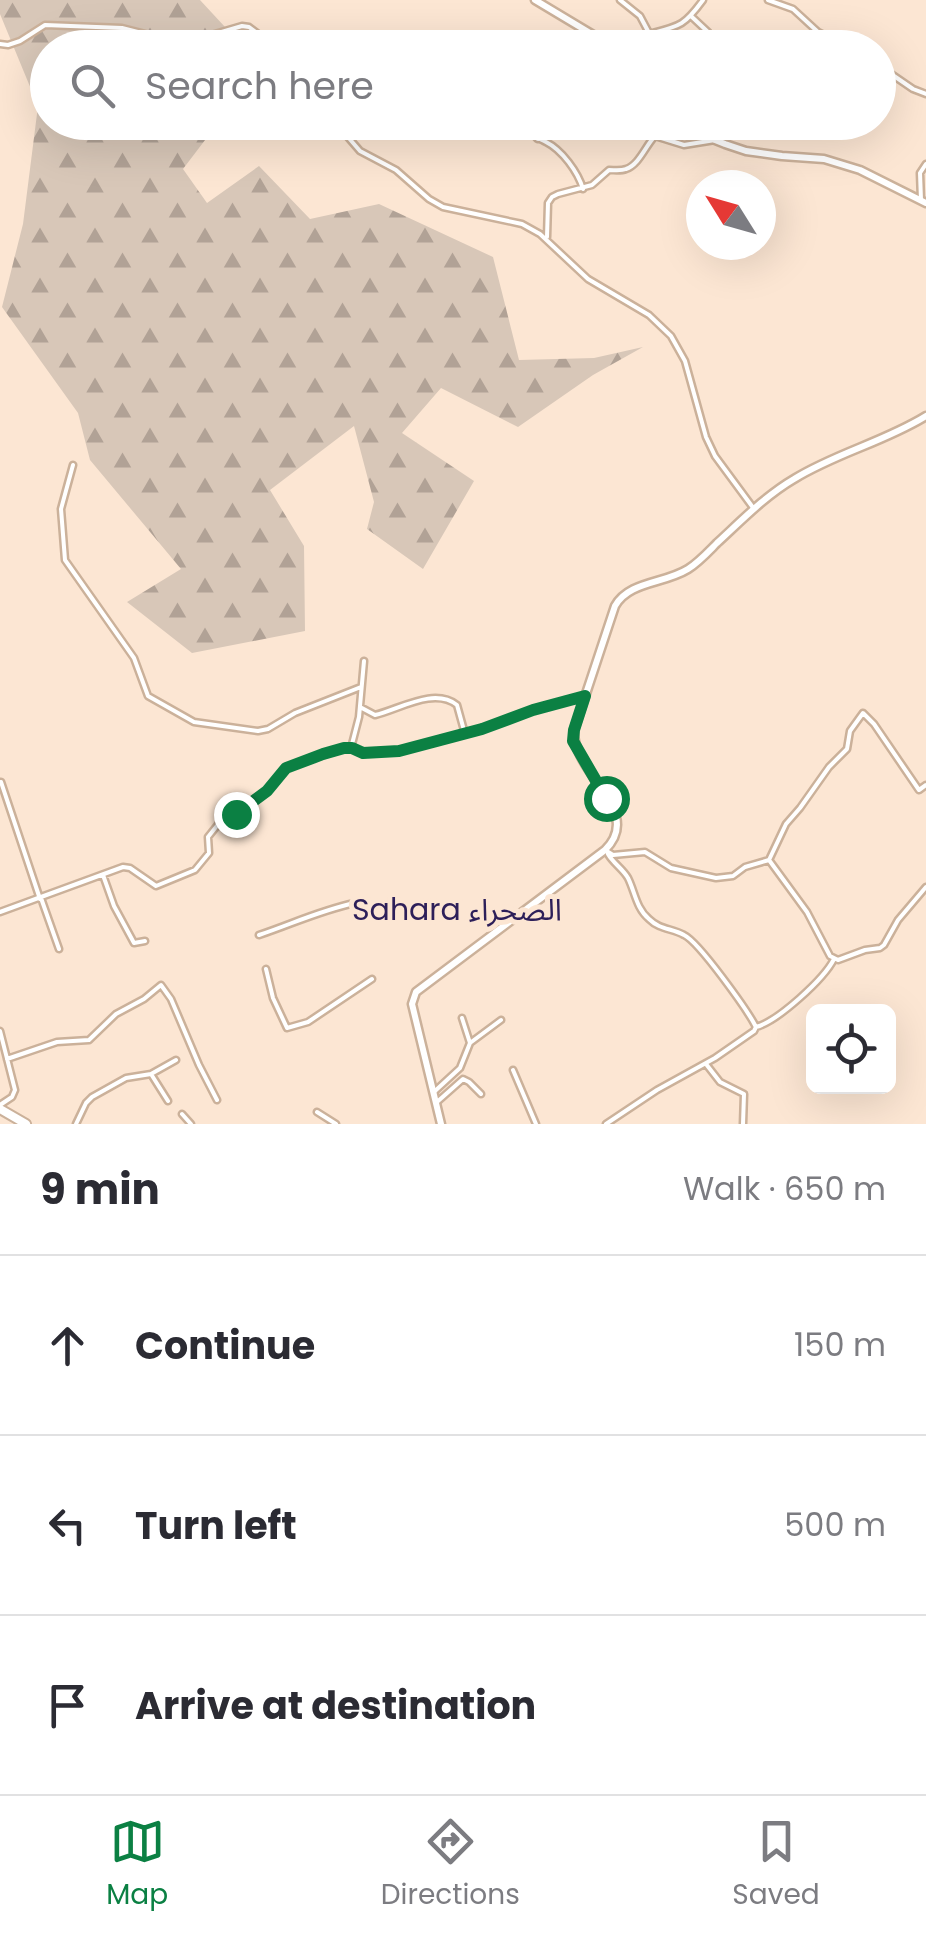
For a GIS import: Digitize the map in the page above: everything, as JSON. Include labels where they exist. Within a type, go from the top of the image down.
[{"type":"main road","points":[[535,0],[584,30]]},
{"type":"main road","points":[[715,140],[746,150],[824,159],[860,170],[924,202]]},
{"type":"main road","points":[[442,1124],[412,1004],[416,992],[606,850],[618,835],[613,806],[573,741],[621,594],[691,567],[791,480],[925,419]]},
{"type":"main road","points":[[0,1108],[26,1124]]},
{"type":"street","points":[[550,10],[556,0]]},
{"type":"street","points":[[620,0],[640,16],[647,30]]},
{"type":"street","points":[[664,30],[692,17],[703,0]]},
{"type":"street","points":[[768,0],[792,9],[816,30]]},
{"type":"street","points":[[692,17],[706,30]]},
{"type":"street","points":[[37,30],[45,25],[130,30]]},
{"type":"street","points":[[228,30],[242,26],[253,30]]},
{"type":"street","points":[[0,44],[8,45],[30,35]]},
{"type":"street","points":[[896,77],[926,94]]},
{"type":"street","points":[[351,140],[443,208],[522,224],[540,234],[588,280],[649,315],[671,336],[686,361],[706,437],[715,456],[754,509]]},
{"type":"street","points":[[538,140],[549,143],[561,154],[583,189]]},
{"type":"street","points":[[546,240],[548,204],[558,194],[583,189],[600,181],[609,170],[625,170],[650,140]]},
{"type":"street","points":[[670,140],[684,144],[715,140]]},
{"type":"street","points":[[924,202],[920,173],[926,164]]},
{"type":"street","points":[[73,465],[61,509],[65,560],[134,658],[148,696],[194,722],[258,731],[361,686]]},
{"type":"street","points":[[352,748],[364,661]]},
{"type":"street","points":[[0,912],[127,866],[156,886],[195,870],[209,853],[208,837],[220,822],[267,791],[286,768],[323,754],[352,748],[363,753],[399,751],[585,696]]},
{"type":"street","points":[[360,707],[375,715],[424,699],[446,698],[457,706],[466,734]]},
{"type":"street","points":[[606,850],[613,855],[645,852],[671,868],[716,878],[733,876],[768,860],[786,824],[828,767],[848,749],[850,732],[863,713],[919,790],[926,784]]},
{"type":"street","points":[[1,782],[59,950]]},
{"type":"street","points":[[606,850],[626,876],[646,916],[663,929],[691,939],[756,1027]]},
{"type":"street","points":[[768,860],[807,912],[827,952],[838,960],[880,948],[926,887]]},
{"type":"street","points":[[103,874],[114,906],[134,943],[146,942]]},
{"type":"street","points":[[259,934],[355,902]]},
{"type":"street","points":[[606,1124],[792,1006],[834,959]]},
{"type":"street","points":[[266,969],[273,998],[287,1028],[308,1022],[372,979]]},
{"type":"street","points":[[7,1060],[57,1042],[88,1040],[116,1014],[161,986],[171,999],[217,1100]]},
{"type":"street","points":[[462,1018],[470,1044]]},
{"type":"street","points":[[435,1091],[460,1068],[470,1044],[501,1020]]},
{"type":"street","points":[[0,1031],[14,1094],[0,1108]]},
{"type":"street","points":[[76,1124],[92,1097],[126,1078],[152,1074],[176,1060]]},
{"type":"street","points":[[705,1063],[720,1082],[744,1094],[743,1124]]},
{"type":"street","points":[[513,1070],[536,1124]]},
{"type":"street","points":[[152,1074],[168,1101]]},
{"type":"street","points":[[437,1102],[463,1079],[481,1094]]},
{"type":"street","points":[[317,1112],[336,1124]]},
{"type":"street","points":[[182,1114],[191,1124]]},
{"type":"green space","points":[[0,0],[200,0],[225,30],[30,30],[30,87],[0,14]]},
{"type":"green space","points":[[34,140],[205,140],[183,169],[207,203],[259,166],[310,219],[379,204],[493,257],[519,360],[594,358],[643,347],[593,375],[518,427],[441,388],[402,433],[474,481],[423,569],[367,529],[374,502],[354,426],[270,490],[304,546],[305,631],[192,653],[127,602],[181,569],[90,460],[78,413],[2,307],[23,224]]},
{"type":"district","name":"Sahara الصحراء","points":[[457,910]]},
{"type":"route","points":[[236,814],[267,791],[286,768],[323,754],[344,748],[363,753],[399,751],[585,696],[573,741],[606,798]]}]
